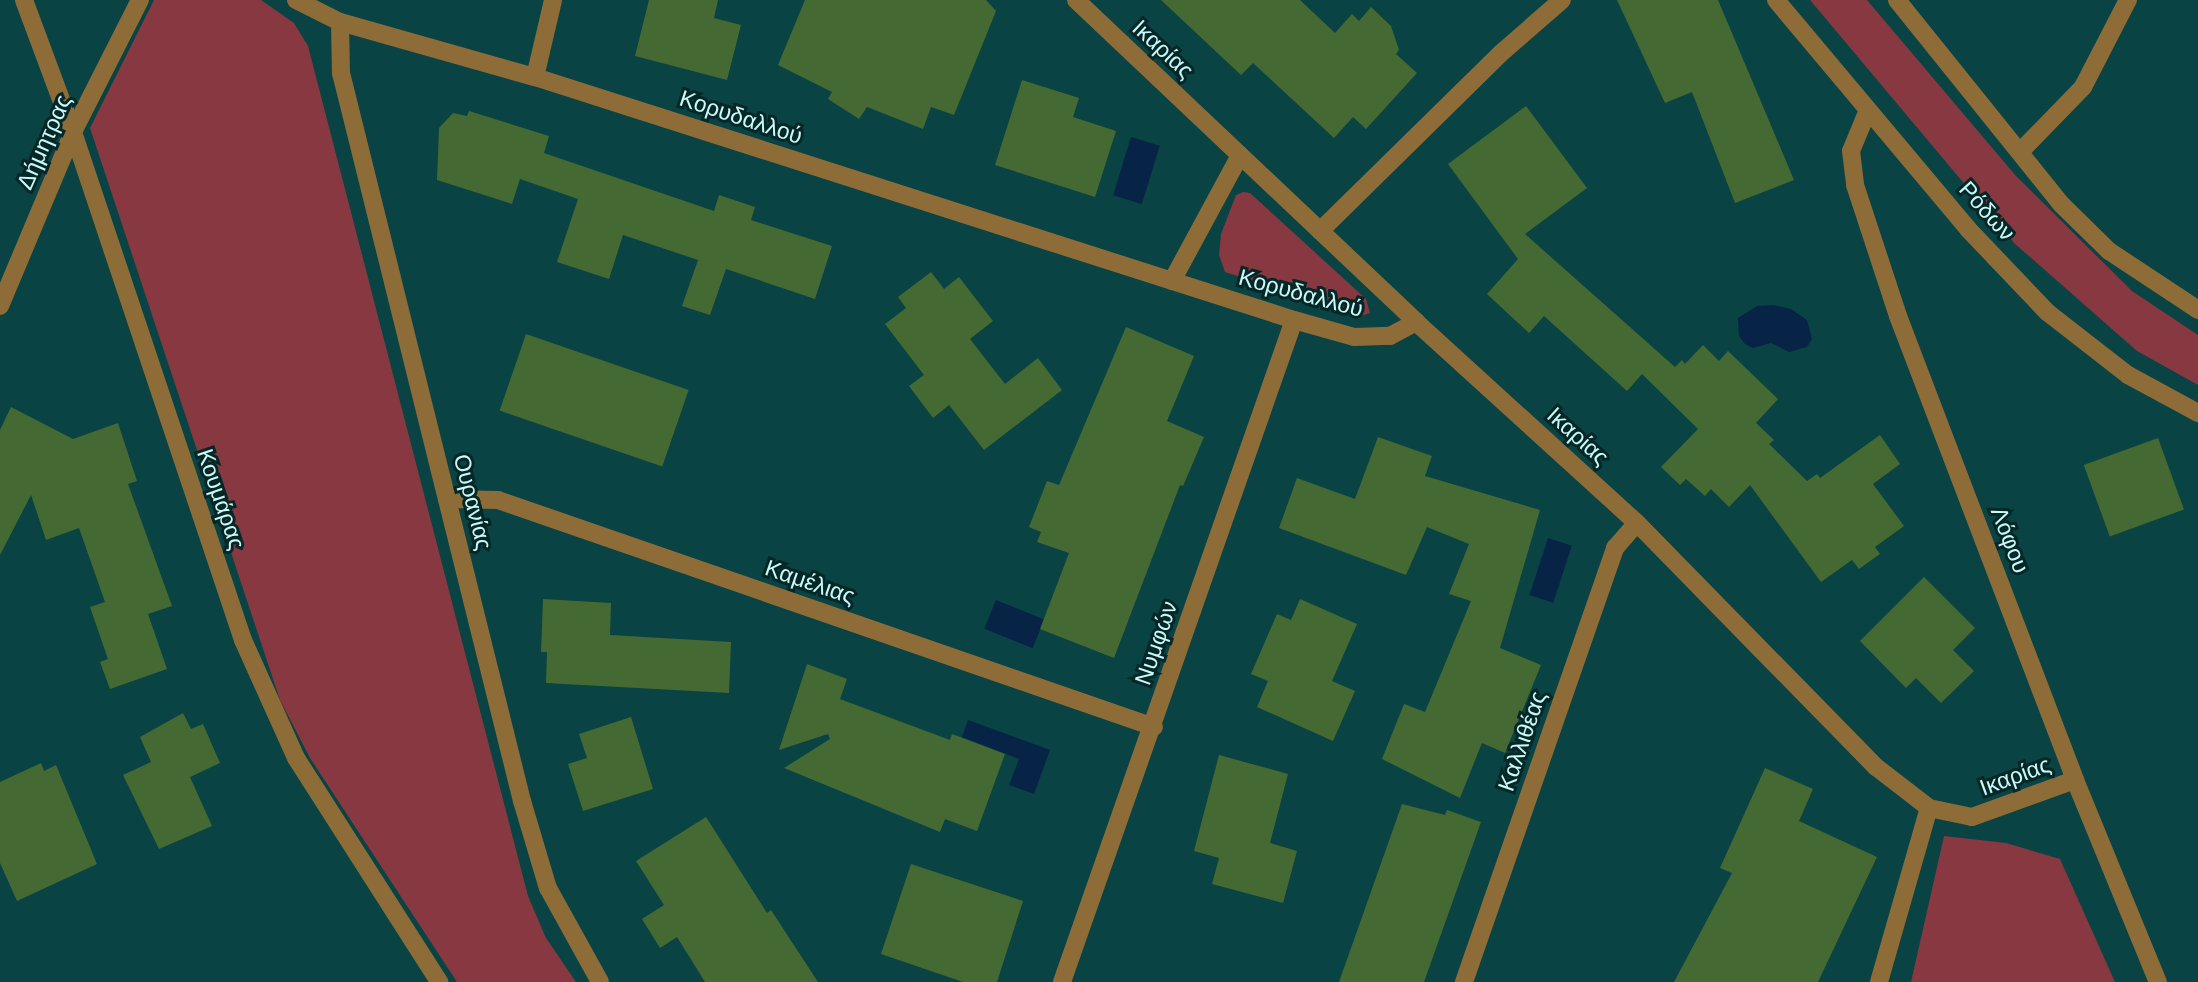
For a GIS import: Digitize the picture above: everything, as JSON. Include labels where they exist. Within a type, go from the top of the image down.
[{"type":"street","name":"Κουμάρας","points":[[24,0],[74,132],[243,640],[296,758],[439,982]]},
{"type":"street","name":"Δήμητρας","points":[[0,306],[74,132],[140,0]]},
{"type":"street","name":"Κορυδαλλού","points":[[296,0],[340,22],[535,77],[1294,320],[1354,337],[1390,335],[1416,322]]},
{"type":"street","points":[[535,77],[553,0]]},
{"type":"street","name":"Ικαρίας","points":[[1076,0],[1416,322],[1637,523],[1876,768],[1929,808],[1972,817],[2075,780]]},
{"type":"street","points":[[1320,231],[1500,54],[1562,0]]},
{"type":"street","name":"Ρόδων","points":[[1776,0],[1968,229],[2047,312],[2128,375],[2198,413]]},
{"type":"street","points":[[1897,0],[2061,204],[2109,251],[2198,310]]},
{"type":"street","points":[[2020,152],[2083,87],[2128,0]]},
{"type":"street","name":"Ουρανίας","points":[[340,22],[341,74],[522,801],[548,888],[600,982]]},
{"type":"street","name":"Λόφου","points":[[1868,110],[1851,151],[1855,185],[1898,317],[2075,780],[2158,982]]},
{"type":"street","points":[[1172,281],[1240,155]]},
{"type":"street","name":"Νυμφών","points":[[1062,982],[1154,727],[1294,320]]},
{"type":"street","name":"Καμέλιας","points":[[447,499],[498,500],[1154,727]]},
{"type":"street","name":"Καλλιθέας","points":[[1464,982],[1615,548],[1637,523]]},
{"type":"street","points":[[1879,982],[1929,808]]},
{"type":"shaded area","points":[[154,0],[261,0],[294,23],[308,46],[528,896],[546,938],[576,982],[457,982],[310,758],[280,700],[90,128]]},
{"type":"shaded area","points":[[1810,0],[1867,0],[2016,176],[2132,291],[2198,335],[2198,385],[2137,351],[2014,243]]},
{"type":"shaded area","points":[[1250,193],[1366,299],[1370,313],[1361,316],[1225,272],[1219,255],[1221,234],[1236,195]]},
{"type":"shaded area","points":[[1944,836],[2006,843],[2060,859],[2115,982],[1911,982]]},
{"type":"water","points":[[1131,137],[1160,146],[1142,204],[1113,195]]},
{"type":"water","points":[[1773,305],[1791,309],[1807,320],[1812,339],[1807,347],[1789,352],[1771,343],[1753,348],[1745,344],[1739,336],[1738,318],[1757,306]]},
{"type":"water","points":[[1548,538],[1572,546],[1553,603],[1529,595]]},
{"type":"water","points":[[996,600],[1044,619],[1033,648],[984,629]]},
{"type":"water","points":[[968,720],[1050,750],[1034,794],[1009,785],[1019,759],[962,737]]},
{"type":"building","points":[[649,0],[718,0],[714,18],[741,25],[727,80],[635,56]]},
{"type":"building","points":[[805,0],[986,0],[996,11],[954,115],[931,107],[923,129],[867,107],[859,119],[828,99],[832,92],[778,65]]},
{"type":"building","points":[[1161,0],[1300,0],[1335,33],[1352,14],[1359,21],[1371,7],[1391,26],[1399,50],[1396,54],[1417,73],[1366,129],[1353,117],[1334,138],[1253,63],[1241,75]]},
{"type":"building","points":[[1617,0],[1718,0],[1794,180],[1735,203],[1692,92],[1665,103]]},
{"type":"building","points":[[1022,80],[1079,98],[1073,117],[1116,131],[1095,197],[995,165]]},
{"type":"building","points":[[1526,106],[1587,188],[1525,234],[1675,367],[1682,360],[1685,364],[1703,345],[1719,361],[1728,351],[1778,399],[1756,423],[1774,440],[1769,444],[1807,481],[1817,474],[1820,478],[1880,435],[1900,464],[1873,484],[1904,526],[1875,547],[1880,554],[1859,569],[1852,560],[1821,582],[1750,485],[1729,507],[1711,489],[1705,496],[1686,479],[1680,485],[1661,467],[1698,429],[1642,374],[1627,391],[1544,316],[1529,333],[1487,294],[1518,259],[1448,164]]},
{"type":"building","points":[[469,111],[549,136],[544,153],[714,211],[719,195],[755,207],[751,220],[832,246],[815,299],[726,269],[710,315],[682,306],[698,260],[623,235],[609,279],[557,262],[578,199],[520,179],[512,204],[437,180],[439,128],[453,113],[467,116]]},
{"type":"building","points":[[931,272],[944,289],[959,277],[993,321],[970,339],[1005,384],[1038,358],[1062,390],[984,450],[949,405],[933,418],[909,386],[924,375],[885,324],[906,308],[898,297]]},
{"type":"building","points":[[1126,327],[1194,356],[1167,421],[1204,437],[1183,486],[1180,485],[1114,658],[1040,629],[1069,553],[1037,542],[1041,532],[1029,527],[1047,481],[1059,485]]},
{"type":"building","points":[[526,334],[689,390],[662,467],[500,411]]},
{"type":"building","points":[[11,407],[73,439],[118,423],[137,481],[128,484],[172,606],[148,614],[167,669],[110,689],[100,662],[108,659],[90,607],[105,602],[79,528],[46,540],[31,495],[0,555],[0,430]]},
{"type":"building","points":[[1378,437],[1432,456],[1425,476],[1540,510],[1500,648],[1541,665],[1505,753],[1482,743],[1460,798],[1382,759],[1404,704],[1425,712],[1471,601],[1449,594],[1469,544],[1427,527],[1406,575],[1279,528],[1297,478],[1355,499]]},
{"type":"building","points":[[2158,438],[2184,509],[2110,536],[2084,465]]},
{"type":"building","points":[[1924,577],[1975,628],[1953,650],[1974,671],[1941,703],[1916,678],[1906,688],[1860,641]]},
{"type":"building","points":[[543,599],[611,603],[610,635],[731,642],[729,693],[546,683],[547,652],[541,652]]},
{"type":"building","points":[[1300,599],[1357,624],[1332,681],[1355,691],[1333,741],[1257,707],[1268,681],[1251,674],[1277,614],[1291,620]]},
{"type":"building","points":[[807,664],[847,679],[840,699],[950,740],[952,734],[1005,754],[977,831],[945,819],[940,832],[784,768],[830,739],[828,734],[779,750]]},
{"type":"building","points":[[183,713],[191,729],[203,724],[220,763],[190,777],[212,826],[159,849],[123,775],[151,762],[140,737]]},
{"type":"building","points":[[631,717],[653,789],[583,811],[568,764],[587,758],[579,734]]},
{"type":"building","points":[[1219,755],[1288,774],[1270,843],[1297,851],[1283,903],[1212,884],[1219,858],[1194,851]]},
{"type":"building","points":[[41,763],[44,771],[56,765],[97,864],[17,901],[0,863],[0,782]]},
{"type":"building","points":[[1765,768],[1813,789],[1799,821],[1877,857],[1818,982],[1674,982],[1732,873],[1720,868]]},
{"type":"building","points":[[1402,804],[1445,815],[1447,810],[1481,822],[1424,982],[1339,982]]},
{"type":"building","points":[[706,817],[767,913],[771,910],[818,982],[705,982],[677,937],[660,948],[642,919],[664,905],[636,861]]},
{"type":"building","points":[[911,864],[1023,901],[997,982],[963,982],[881,954]]}]
